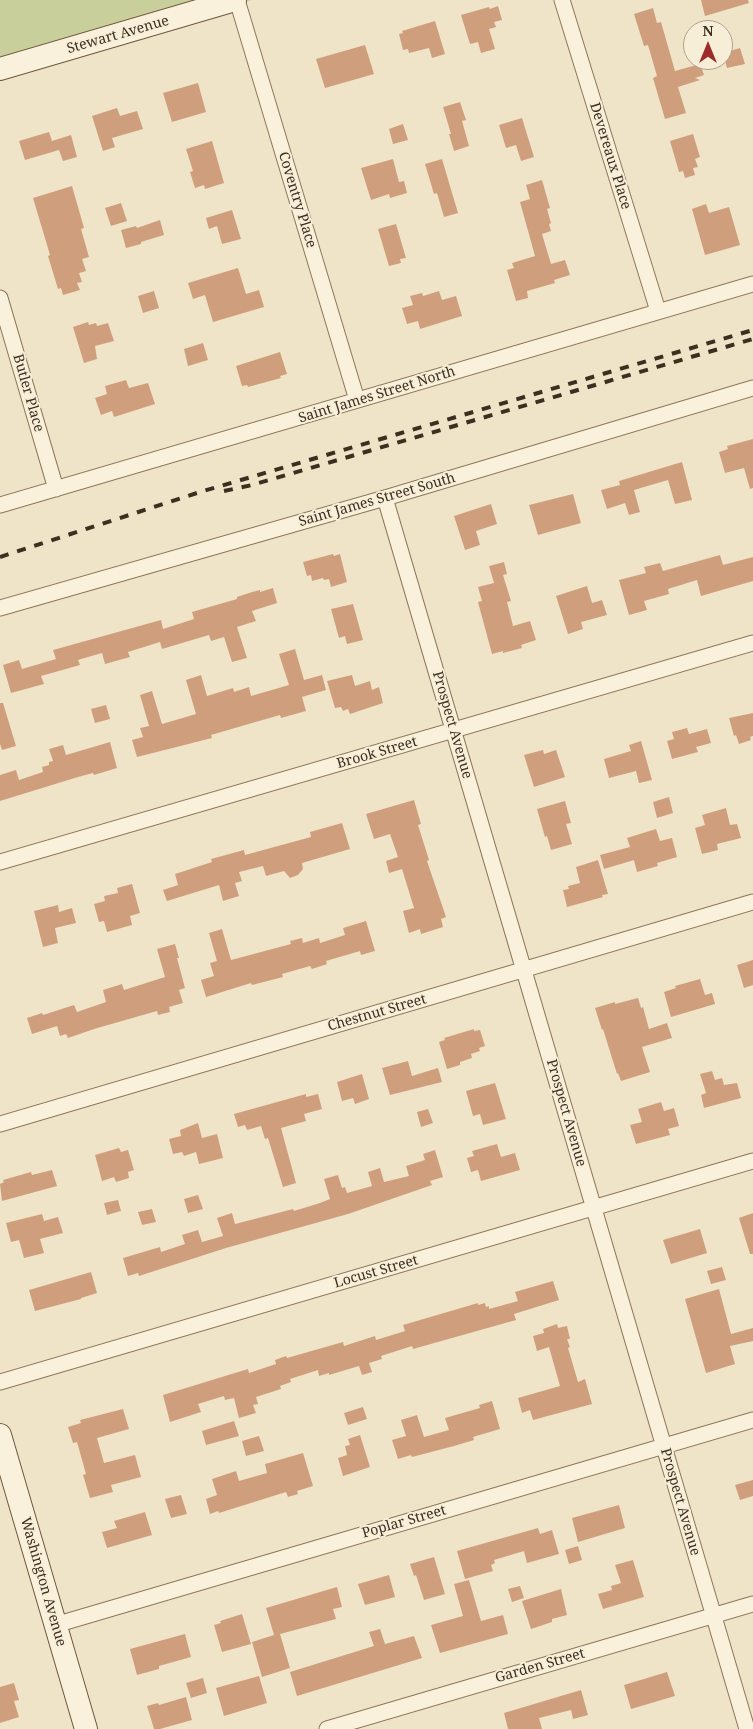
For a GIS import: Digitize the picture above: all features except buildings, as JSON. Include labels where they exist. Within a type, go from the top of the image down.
[{"type":"main road","name":"Stewart Avenue","points":[[0,70],[236,0]]},
{"type":"main road","name":"Washington Avenue","points":[[0,1435],[86,1729]]},
{"type":"street","name":"Coventry Place","points":[[236,0],[357,400]]},
{"type":"street","name":"Devereaux Place","points":[[562,0],[658,312]]},
{"type":"street","name":"Saint James Street North","points":[[0,505],[753,284]]},
{"type":"street","name":"Butler Place","points":[[0,298],[56,489]]},
{"type":"street","name":"Saint James Street South","points":[[0,608],[385,498],[753,388]]},
{"type":"street","name":"Prospect Avenue","points":[[385,498],[747,1729]]},
{"type":"street","name":"Brook Street","points":[[0,862],[753,643]]},
{"type":"street","name":"Chestnut Street","points":[[0,1124],[753,902]]},
{"type":"street","name":"Locust Street","points":[[0,1382],[753,1161]]},
{"type":"street","name":"Poplar Street","points":[[55,1625],[753,1420]]},
{"type":"street","name":"Garden Street","points":[[327,1729],[753,1604]]},
{"type":"green space","points":[[0,0],[252,0],[0,74]]},
{"type":"railway","points":[[0,557],[200,492],[753,330]]},
{"type":"railway","points":[[224,491],[252,485],[753,339]]}]
